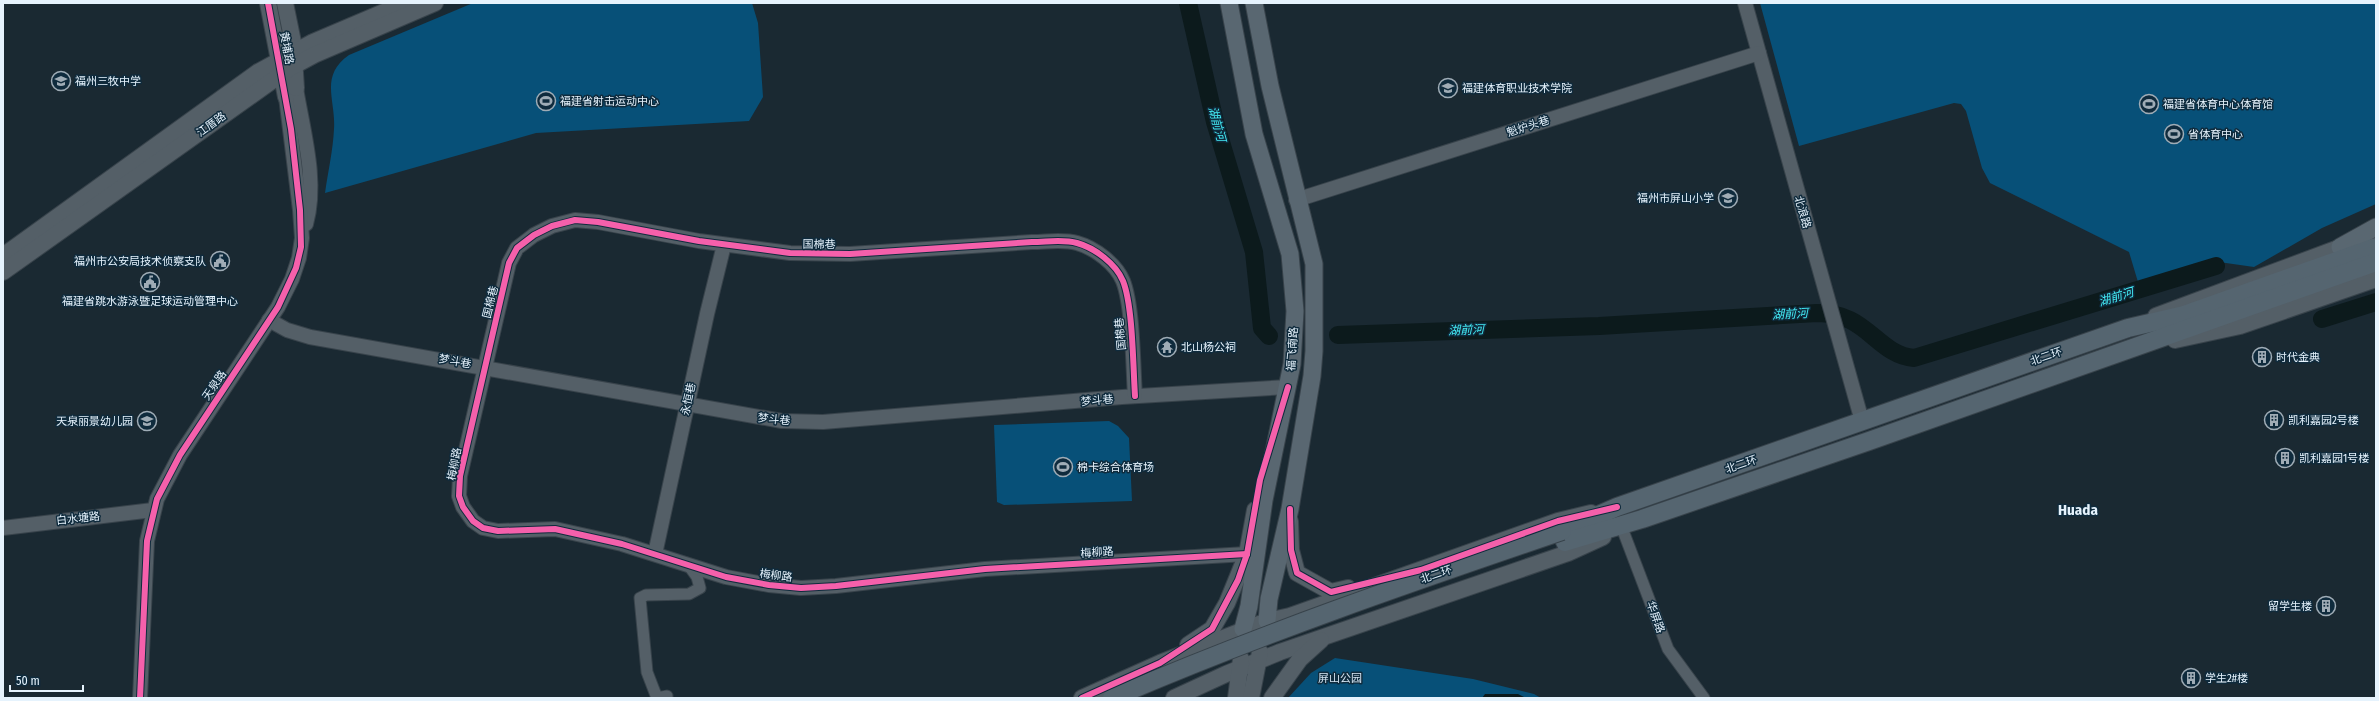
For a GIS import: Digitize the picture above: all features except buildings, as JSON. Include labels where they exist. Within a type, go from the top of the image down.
[{"type":"highway","name":"北二环","points":[[1112,694],[1332,610],[1564,537],[1642,519],[2136,348],[2186,321],[2376,247]]},
{"type":"highway","name":"北二环","points":[[1143,698],[1274,644],[1564,537],[1617,507],[2128,328],[2186,321],[2376,262]]},
{"type":"main road","name":"黄埔路","points":[[268,3],[280,67],[291,92]]},
{"type":"main road","name":"黄埔路","points":[[285,3],[294,58],[291,92]]},
{"type":"main road","name":"江厝路","points":[[3,272],[280,67],[294,58],[405,3]]},
{"type":"main road","name":"江厝路","points":[[294,58],[435,3]]},
{"type":"main road","name":"福飞南路","points":[[1229,3],[1254,134],[1290,254],[1295,311],[1292,364],[1264,500],[1249,606],[1243,629],[1236,698]]},
{"type":"main road","name":"福飞南路","points":[[1250,698],[1267,621],[1269,599],[1290,509],[1314,351],[1314,264],[1296,200],[1266,70],[1254,3]]},
{"type":"main road","name":"江厝路","points":[[3,256],[258,72],[280,67]]},
{"type":"main road","points":[[2340,247],[2376,227]]},
{"type":"main road","points":[[2128,328],[2195,300],[2376,234]]},
{"type":"main road","points":[[2136,348],[2240,326],[2376,279]]},
{"type":"main road","points":[[1082,698],[1112,694],[1212,629],[1238,580],[1247,554],[1260,480],[1288,387]]},
{"type":"main road","points":[[1160,663],[1267,621],[1290,616],[1558,521],[1617,507]]},
{"type":"main road","points":[[1290,509],[1291,550],[1297,573],[1331,592],[1421,570]]},
{"type":"main road","points":[[1174,698],[1258,660],[1568,553],[1642,519]]},
{"type":"main road","points":[[1367,588],[1377,619]]},
{"type":"main road","points":[[1272,698],[1300,659],[1327,635]]},
{"type":"street","name":"北浪路","points":[[1745,3],[1862,421]]},
{"type":"street","name":"魁炉头巷","points":[[1296,200],[1759,52]]},
{"type":"street","name":"天泉路","points":[[139,694],[147,541],[153,510],[162,488],[180,454],[269,320],[285,294],[296,268],[302,238],[291,92]]},
{"type":"street","name":"国棉巷","points":[[484,366],[509,263],[517,248],[552,226],[575,220],[598,222],[724,245],[790,253],[850,254],[1060,241],[1078,244],[1106,258],[1123,281],[1129,318],[1135,396]]},
{"type":"street","name":"永恒巷","points":[[655,554],[686,405],[724,245]]},
{"type":"street","name":"梦斗巷","points":[[269,320],[287,330],[310,337],[484,366],[764,419],[823,422],[1135,396],[1288,387]]},
{"type":"street","name":"梅柳路","points":[[484,366],[459,488],[459,496],[463,507],[473,520],[483,528],[498,531],[555,529],[655,554],[689,566],[734,578],[769,585],[801,588],[836,586],[985,569],[1247,554]]},
{"type":"street","name":"白水塘路","points":[[3,528],[153,510]]},
{"type":"street","name":"华屏路","points":[[1622,528],[1668,649],[1704,698]]},
{"type":"street","points":[[667,698],[667,696],[657,698],[648,672],[640,598],[646,595],[689,594],[700,588],[697,577],[689,566]]},
{"type":"green space","name":"福建省射击运动中心","points":[[473,3],[752,3],[758,23],[763,97],[749,121],[536,133],[325,193],[332,153],[334,129],[331,89],[332,80],[334,71],[340,63],[349,55]]},
{"type":"green space","name":"省体育中心","points":[[1760,3],[2376,3],[2376,204],[2322,228],[2254,267],[2212,261],[2138,282],[2129,252],[1990,183],[1982,168],[1966,111],[1961,104],[1954,103],[1799,146]]},
{"type":"green space","name":"棉卡综合体育场","points":[[1109,421],[1118,426],[1129,438],[1132,501],[1004,505],[997,502],[994,425]]},
{"type":"green space","name":"屏山公园","points":[[1335,658],[1473,679],[1534,694],[1541,698],[1288,698],[1311,673]]},
{"type":"shaded area","points":[[1485,694],[1518,694],[1526,698],[1482,698]]},
{"type":"waterway","name":"湖前河","points":[[1188,3],[1215,122],[1254,252],[1262,328],[1269,336]]},
{"type":"waterway","name":"湖前河","points":[[1338,335],[1599,326],[1821,313],[1850,320],[1866,330],[1896,353],[1914,358],[2216,266]]},
{"type":"waterway","name":"湖前河","points":[[2322,319],[2376,302]]},
{"type":"cycle path","points":[[140,698],[147,541],[157,499],[180,455],[278,307],[296,268],[301,247],[300,210],[291,129],[268,3]]},
{"type":"cycle path","points":[[1135,396],[1131,321],[1123,281],[1110,263],[1098,253],[1084,245],[1061,241],[850,254],[790,253],[699,241],[598,222],[575,220],[552,226],[534,235],[517,248],[509,263],[460,476],[459,496],[463,507],[473,521],[483,528],[498,531],[555,529],[622,544],[726,577],[769,585],[801,588],[836,586],[985,569],[1247,554]]},
{"type":"cycle path","points":[[1082,698],[1160,663],[1212,629],[1238,580],[1247,554],[1260,480],[1288,387]]},
{"type":"cycle path","points":[[1290,509],[1291,550],[1297,573],[1331,592],[1421,570],[1558,521],[1617,507]]},
{"type":"place","name":"福州三牧中学","points":[[61,81]]},
{"type":"place","name":"福建体育职业技术学院","points":[[1448,88]]},
{"type":"place","name":"福建省射击运动中心","points":[[546,101]]},
{"type":"place","name":"福建省体育中心体育馆","points":[[2149,104]]},
{"type":"place","name":"省体育中心","points":[[2174,134]]},
{"type":"place","name":"福州市屏山小学","points":[[1728,198]]},
{"type":"place","name":"福州市公安局技术侦察支队","points":[[220,261]]},
{"type":"place","name":"福建省跳水游泳暨足球运动管理中心","points":[[150,282]]},
{"type":"place","name":"北山杨公祠","points":[[1167,347]]},
{"type":"place","name":"时代金典","points":[[2262,357]]},
{"type":"place","name":"凯利嘉园2号楼","points":[[2274,420]]},
{"type":"place","name":"天泉丽景幼儿园","points":[[147,421]]},
{"type":"place","name":"凯利嘉园1号楼","points":[[2285,458]]},
{"type":"place","name":"棉卡综合体育场","points":[[1063,467]]},
{"type":"place","name":"留学生楼","points":[[2326,606]]},
{"type":"place","name":"学生2#楼","points":[[2191,678]]},
{"type":"district","name":"Huada","points":[[2078,510]]}]
